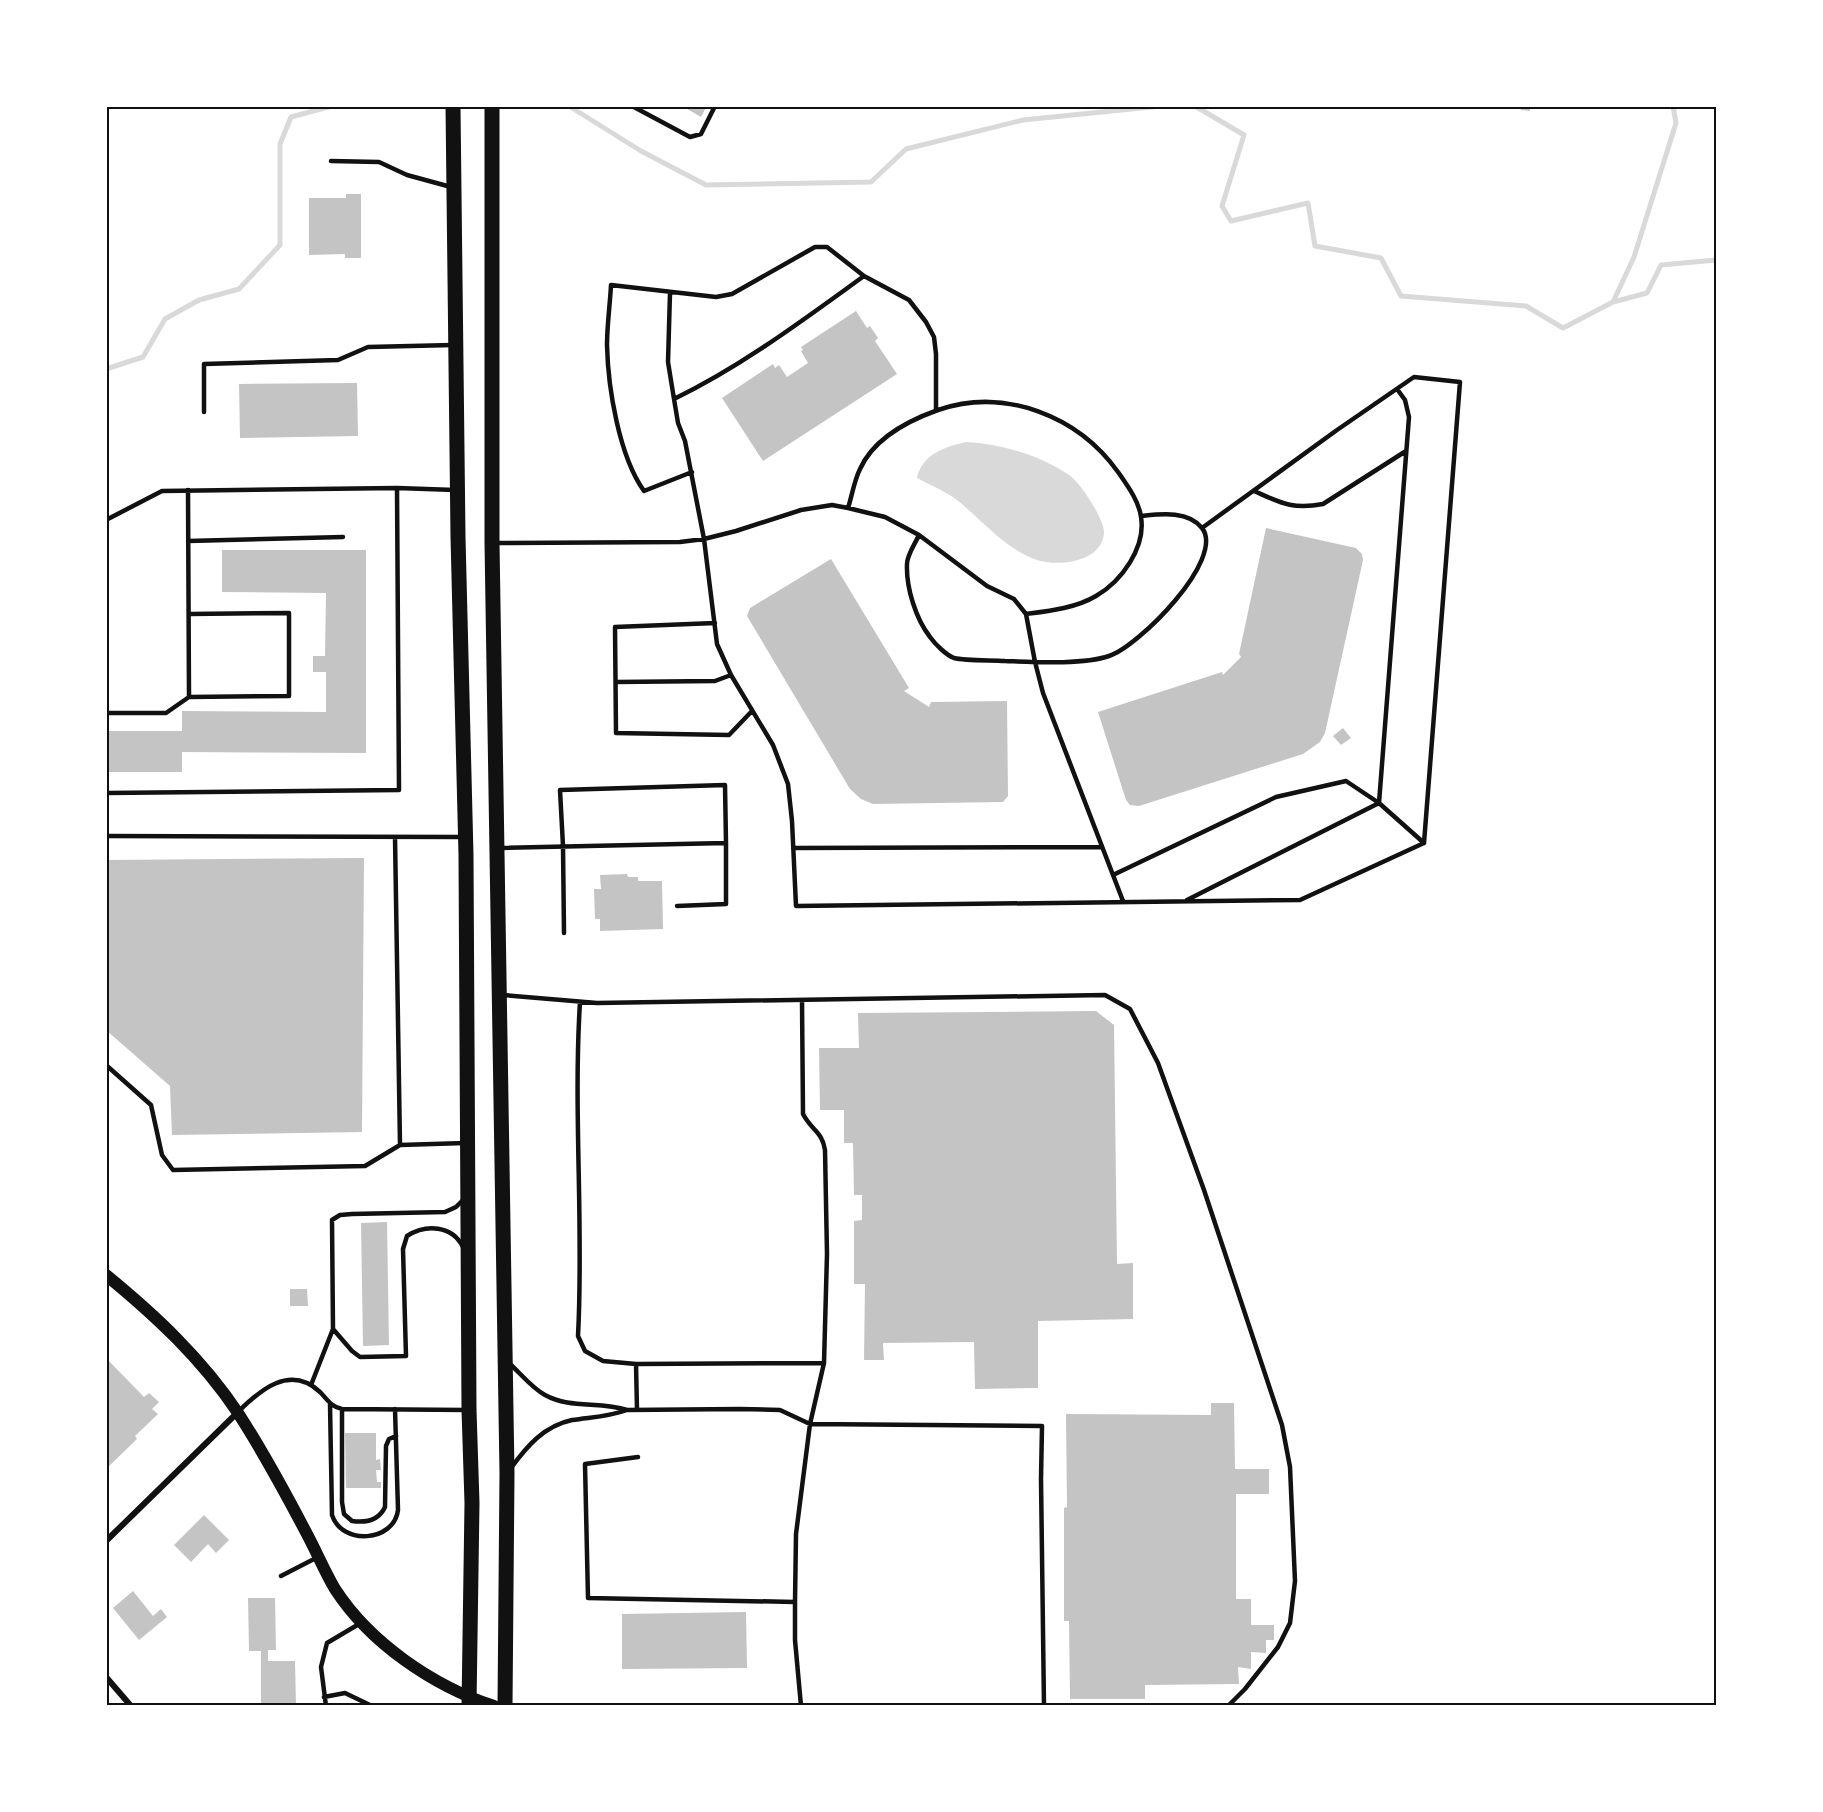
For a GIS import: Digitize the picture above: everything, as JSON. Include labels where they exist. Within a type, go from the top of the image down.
[{"type":"main road","points":[[453,106],[457,490],[465,837],[469,1410],[472,1503],[469,1701]]},
{"type":"main road","points":[[492,106],[492,543],[507,1473],[505,1706]]},
{"type":"main road","points":[[106,1275],[172,1333],[202,1366],[237,1413],[269,1463],[335,1589],[362,1622],[378,1639],[469,1701],[494,1706]]},
{"type":"street","points":[[106,1541],[237,1413]]},
{"type":"street","points":[[106,1677],[130,1706]]},
{"type":"lane","points":[[632,106],[690,137],[701,134],[715,106]]},
{"type":"lane","points":[[331,161],[379,162],[407,176],[454,187]]},
{"type":"lane","points":[[692,472],[644,491],[635,478],[622,441],[614,407],[607,346],[611,285],[716,297],[732,294],[815,247],[827,247],[864,276],[909,300],[926,322],[933,337],[936,354],[936,411]]},
{"type":"lane","points":[[674,399],[713,380],[864,276]]},
{"type":"lane","points":[[670,293],[668,362],[704,539],[717,644],[731,675],[773,745],[788,784],[796,906],[1300,900],[1424,843]]},
{"type":"lane","points":[[204,412],[204,364],[338,360],[368,347],[456,345]]},
{"type":"lane","points":[[1202,528],[1414,377],[1460,382],[1424,843]]},
{"type":"lane","points":[[1379,803],[1409,417],[1406,400],[1397,389]]},
{"type":"lane","points":[[848,508],[860,469],[872,450],[906,423],[936,411],[971,402],[997,402],[1024,406],[1054,418],[1094,443],[1107,456],[1128,486],[1141,516],[1141,540],[1130,563],[1097,596],[1070,606],[1026,614]]},
{"type":"lane","points":[[1254,491],[1284,505],[1307,507],[1323,504],[1406,451]]},
{"type":"lane","points":[[106,520],[162,491],[397,488],[457,490]]},
{"type":"lane","points":[[106,793],[399,790],[397,488]]},
{"type":"lane","points":[[188,490],[189,697]]},
{"type":"lane","points":[[492,543],[680,542],[704,539],[801,510],[832,505],[885,517],[919,535],[987,586],[1014,599],[1026,614],[1043,693],[1123,901]]},
{"type":"lane","points":[[919,535],[906,563],[910,589],[922,627],[934,643],[954,657],[1035,662],[1076,661],[1110,657],[1134,643],[1165,614],[1191,581],[1204,552],[1205,538],[1202,528],[1179,515],[1166,513],[1141,516]]},
{"type":"lane","points":[[188,541],[343,537]]},
{"type":"lane","points":[[106,713],[166,713],[189,697],[289,696],[289,613],[189,614]]},
{"type":"lane","points":[[716,623],[615,627],[616,733],[729,735],[752,711]]},
{"type":"lane","points":[[616,682],[715,681],[731,675]]},
{"type":"lane","points":[[1113,876],[1276,797],[1346,781],[1379,803],[1424,843]]},
{"type":"lane","points":[[564,933],[560,790],[725,785],[726,904],[677,906]]},
{"type":"lane","points":[[1185,901],[1379,803]]},
{"type":"lane","points":[[106,836],[465,837]]},
{"type":"lane","points":[[395,837],[400,1145]]},
{"type":"lane","points":[[498,848],[726,843]]},
{"type":"lane","points":[[793,848],[1102,847]]},
{"type":"lane","points":[[500,994],[580,1002],[1105,995],[1130,1009],[1158,1063],[1204,1190],[1282,1425],[1290,1467],[1295,1581],[1290,1623],[1278,1647],[1245,1689],[1228,1706]]},
{"type":"lane","points":[[801,1706],[795,1640],[796,1534],[810,1424],[824,1363],[827,1254],[823,1137],[808,1125],[803,1114],[802,1000]]},
{"type":"lane","points":[[580,1002],[577,1047],[578,1336],[585,1351],[603,1361],[636,1364],[824,1363]]},
{"type":"lane","points":[[106,1065],[151,1105],[162,1155],[173,1170],[365,1166],[400,1145],[467,1143]]},
{"type":"lane","points":[[311,1385],[333,1329],[332,1220],[340,1215],[445,1212],[459,1204],[468,1190]]},
{"type":"lane","points":[[333,1329],[360,1357],[406,1356],[404,1249],[407,1236],[421,1230],[445,1229],[457,1237],[469,1259]]},
{"type":"lane","points":[[506,1360],[545,1395],[565,1403],[613,1406],[627,1410],[780,1410],[810,1424],[1042,1426],[1044,1706]]},
{"type":"lane","points":[[636,1364],[637,1410]]},
{"type":"lane","points":[[237,1413],[269,1385],[291,1381],[311,1385],[330,1404],[342,1409],[469,1410]]},
{"type":"lane","points":[[330,1404],[331,1509],[336,1525],[347,1534],[364,1536],[379,1533],[389,1527],[396,1518],[398,1510],[395,1409]]},
{"type":"lane","points":[[342,1409],[342,1502],[344,1514],[352,1521],[371,1521],[383,1513],[386,1507],[386,1446],[389,1439],[396,1436]]},
{"type":"lane","points":[[507,1473],[528,1444],[552,1427],[571,1420],[611,1416],[627,1410]]},
{"type":"lane","points":[[638,1457],[585,1464],[588,1598],[795,1602]]},
{"type":"lane","points":[[281,1576],[318,1556]]},
{"type":"lane","points":[[326,1706],[321,1666],[327,1643],[362,1622]]},
{"type":"lane","points":[[324,1697],[345,1693],[372,1706]]},
{"type":"shaded area","points":[[966,442],[993,445],[1033,456],[1074,479],[1091,502],[1103,527],[1101,543],[1096,550],[1088,556],[1067,562],[1037,560],[1004,541],[952,497],[917,478],[929,457],[950,446]]},
{"type":"building","points":[[682,106],[707,106],[701,117]]},
{"type":"building","points":[[1521,106],[1530,106],[1530,111],[1521,110]]},
{"type":"building","points":[[346,194],[361,194],[361,258],[345,258],[345,254],[309,255],[309,198],[346,198]]},
{"type":"building","points":[[856,311],[867,328],[870,326],[878,338],[875,341],[897,374],[763,461],[722,398],[773,364],[775,368],[779,365],[787,377],[808,363],[801,347]]},
{"type":"building","points":[[357,383],[358,436],[240,438],[239,384]]},
{"type":"building","points":[[1266,528],[1356,548],[1362,554],[1363,560],[1325,733],[1320,742],[1303,754],[1139,806],[1130,805],[1126,800],[1098,712],[1222,672],[1223,675],[1241,657],[1239,654]]},
{"type":"building","points":[[222,550],[366,550],[366,753],[182,752],[182,772],[106,772],[106,731],[182,731],[182,711],[326,712],[326,672],[313,672],[313,656],[325,656],[326,593],[222,592]]},
{"type":"building","points":[[831,559],[909,688],[904,691],[929,707],[931,702],[1007,701],[1008,796],[1003,802],[873,804],[861,799],[850,789],[747,616],[750,608]]},
{"type":"building","points":[[1343,728],[1351,738],[1341,745],[1333,736]]},
{"type":"building","points":[[364,858],[362,1132],[172,1135],[170,1086],[106,1030],[106,860]]},
{"type":"building","points":[[627,874],[628,877],[638,877],[638,881],[662,881],[663,929],[600,931],[600,919],[595,919],[594,889],[601,889],[600,875]]},
{"type":"building","points":[[1096,1011],[1114,1025],[1117,1264],[1133,1263],[1133,1319],[1038,1321],[1038,1388],[975,1389],[974,1342],[883,1343],[884,1360],[864,1360],[865,1284],[854,1284],[854,1221],[862,1220],[862,1195],[854,1195],[853,1143],[844,1143],[844,1110],[820,1110],[819,1048],[859,1048],[858,1013]]},
{"type":"building","points":[[387,1222],[389,1345],[363,1346],[361,1223]]},
{"type":"building","points":[[290,1289],[307,1289],[308,1306],[290,1306]]},
{"type":"building","points":[[106,1358],[144,1397],[149,1393],[159,1402],[152,1409],[158,1414],[135,1436],[137,1439],[106,1469]]},
{"type":"building","points":[[1211,1403],[1234,1403],[1235,1469],[1269,1469],[1269,1494],[1236,1494],[1236,1599],[1251,1599],[1251,1625],[1274,1625],[1274,1640],[1266,1640],[1266,1653],[1251,1652],[1251,1669],[1238,1667],[1239,1684],[1145,1685],[1145,1699],[1070,1699],[1069,1621],[1064,1621],[1064,1508],[1067,1507],[1066,1414],[1211,1415]]},
{"type":"building","points":[[345,1433],[376,1433],[376,1460],[380,1459],[381,1470],[376,1470],[377,1482],[381,1482],[381,1488],[346,1488]]},
{"type":"building","points":[[204,1515],[229,1540],[216,1553],[208,1544],[191,1562],[174,1545]]},
{"type":"building","points":[[133,1591],[153,1616],[161,1609],[167,1617],[139,1640],[113,1608]]},
{"type":"building","points":[[248,1598],[275,1598],[276,1650],[268,1650],[268,1661],[295,1661],[296,1706],[261,1706],[261,1651],[249,1651]]},
{"type":"building","points":[[746,1612],[747,1668],[622,1669],[622,1614]]},
{"type":"waterway","points":[[106,369],[143,357],[165,319],[199,300],[239,289],[280,245],[280,144],[291,117],[332,106]]},
{"type":"waterway","points":[[569,106],[641,151],[706,185],[871,182],[906,149],[1023,120],[1161,106]]},
{"type":"waterway","points":[[1195,106],[1244,135],[1222,206],[1231,221],[1308,203],[1315,246],[1381,258],[1401,296],[1526,306],[1563,328],[1613,302],[1634,257],[1676,123],[1673,106]]},
{"type":"waterway","points":[[1613,302],[1647,293],[1661,265],[1716,260]]}]
